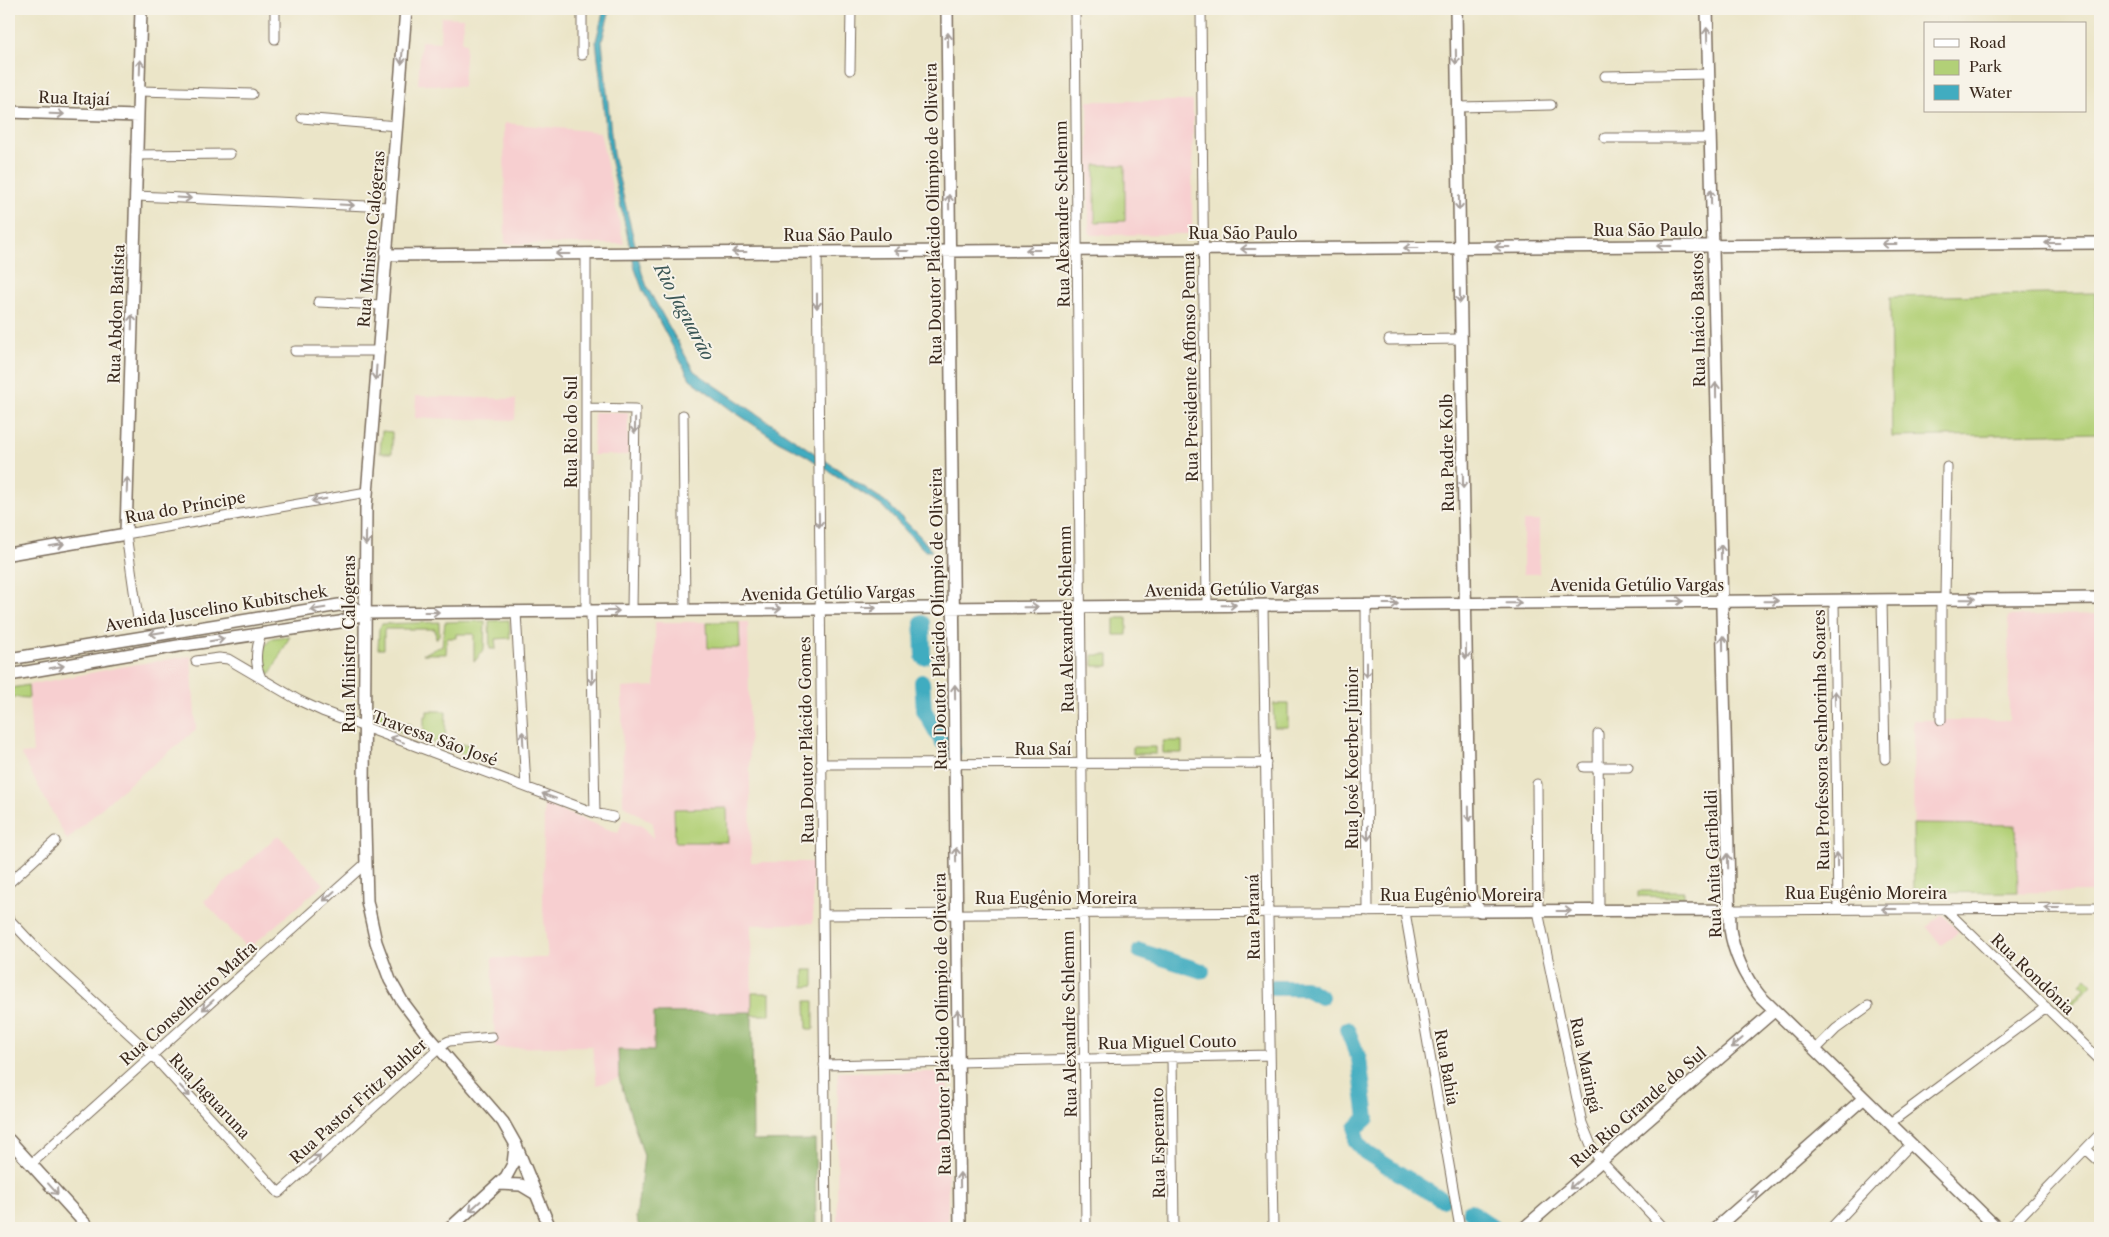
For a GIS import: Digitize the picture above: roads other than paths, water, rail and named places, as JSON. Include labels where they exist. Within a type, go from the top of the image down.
[{"type":"main road","name":"Rua Abdon Batista","points":[[126,534],[141,9]]},
{"type":"main road","name":"Rua Ministro Calógeras","points":[[406,9],[367,492],[365,864],[370,921],[381,959],[402,1001],[438,1048],[503,1122],[516,1146],[550,1228]]},
{"type":"main road","name":"Rua Doutor Plácido Olímpio de Oliveira","points":[[947,9],[960,1228]]},
{"type":"main road","name":"Rua Padre Kolb","points":[[1456,9],[1470,896]]},
{"type":"main road","name":"Rua Inácio Bastos","points":[[1707,9],[1722,601]]},
{"type":"main road","name":"Rua Itajaí","points":[[9,112],[138,116]]},
{"type":"main road","name":"Rua São Paulo","points":[[386,255],[2100,243]]},
{"type":"main road","name":"Rua do Príncipe","points":[[9,554],[126,534]]},
{"type":"main road","name":"Avenida Getúlio Vargas","points":[[365,613],[2100,598]]},
{"type":"main road","name":"Rua Anita Garibaldi","points":[[1722,601],[1730,910],[1732,942],[1739,963],[1750,984],[1774,1011],[1997,1228]]},
{"type":"main road","name":"Avenida Juscelino Kubitschek","points":[[9,659],[339,605],[350,606],[365,613]]},
{"type":"main road","name":"Avenida Juscelino Kubitschek","points":[[9,675],[261,633],[340,622],[365,613]]},
{"type":"main road","points":[[1470,896],[1480,911]]},
{"type":"main road","name":"Rua Eugênio Moreira","points":[[1480,911],[1730,910]]},
{"type":"main road","name":"Rua Rio Grande do Sul","points":[[1524,1228],[1774,1011]]},
{"type":"main road","points":[[1716,1228],[1864,1098]]},
{"type":"main road","points":[[9,1140],[89,1228]]},
{"type":"main road","points":[[450,1228],[499,1184],[510,1171],[516,1146]]},
{"type":"main road","points":[[499,1184],[521,1185],[536,1194]]},
{"type":"street","points":[[275,9],[275,38]]},
{"type":"street","points":[[582,9],[582,55]]},
{"type":"street","points":[[850,9],[850,70]]},
{"type":"street","name":"Rua Alexandre Schlemm","points":[[1075,9],[1086,1228]]},
{"type":"street","name":"Rua Presidente Affonso Penna","points":[[1201,9],[1207,605]]},
{"type":"street","points":[[1605,76],[1708,74]]},
{"type":"street","points":[[139,91],[252,94]]},
{"type":"street","points":[[1457,107],[1551,105]]},
{"type":"street","points":[[302,118],[397,126]]},
{"type":"street","points":[[1605,138],[1710,138]]},
{"type":"street","points":[[136,155],[230,154]]},
{"type":"street","points":[[136,196],[390,207]]},
{"type":"street","name":"Rua Doutor Plácido Gomes","points":[[817,252],[826,1228]]},
{"type":"street","name":"Rua Rio do Sul","points":[[586,253],[589,611],[595,813]]},
{"type":"street","points":[[318,302],[382,305]]},
{"type":"street","points":[[1389,340],[1461,338]]},
{"type":"street","points":[[295,351],[378,351]]},
{"type":"street","points":[[586,408],[635,409],[632,610]]},
{"type":"street","points":[[683,415],[684,610]]},
{"type":"street","points":[[1941,720],[1947,467]]},
{"type":"street","name":"Rua do Príncipe","points":[[126,534],[367,492]]},
{"type":"street","name":"Rua Abdon Batista","points":[[126,534],[138,619]]},
{"type":"street","name":"Rua Professora Senhorinha Soares","points":[[1834,600],[1838,909]]},
{"type":"street","points":[[1882,600],[1885,759]]},
{"type":"street","name":"Rua José Koerber Júnior","points":[[1366,604],[1368,912]]},
{"type":"street","name":"Rua Paraná","points":[[1263,605],[1273,1228]]},
{"type":"street","points":[[516,612],[526,787]]},
{"type":"street","points":[[261,633],[257,645],[256,659],[261,678]]},
{"type":"street","name":"Travessa São José","points":[[196,661],[224,658],[298,700],[366,728],[595,813],[613,817]]},
{"type":"street","points":[[1598,734],[1599,911]]},
{"type":"street","name":"Rua Saí","points":[[822,764],[1266,763]]},
{"type":"street","points":[[1584,766],[1628,767]]},
{"type":"street","name":"Rua Maringá","points":[[1538,784],[1538,911],[1582,1123],[1593,1150],[1601,1161],[1664,1228]]},
{"type":"street","points":[[9,883],[55,841]]},
{"type":"street","name":"Rua Conselheiro Mafra","points":[[31,1164],[365,864]]},
{"type":"street","points":[[1460,912],[1470,896]]},
{"type":"street","name":"Rua Eugênio Moreira","points":[[1730,910],[2100,908]]},
{"type":"street","name":"Rua Rondônia","points":[[1945,909],[2100,1060]]},
{"type":"street","name":"Rua Eugênio Moreira","points":[[823,915],[1480,911]]},
{"type":"street","name":"Rua Bahia","points":[[1405,912],[1460,1228]]},
{"type":"street","name":"Rua Jaguaruna","points":[[9,919],[40,952],[152,1055],[279,1193]]},
{"type":"street","points":[[1815,1050],[1836,1030],[1868,1006]]},
{"type":"street","points":[[1890,1123],[2046,1007]]},
{"type":"street","name":"Rua Pastor Fritz Buhler","points":[[279,1193],[438,1048],[449,1041],[492,1037]]},
{"type":"street","name":"Rua Miguel Couto","points":[[824,1065],[1270,1055]]},
{"type":"street","name":"Rua Esperanto","points":[[1172,1057],[1174,1228]]},
{"type":"street","points":[[2009,1228],[2100,1134]]},
{"type":"street","points":[[1830,1228],[1911,1144]]},
{"type":"street","points":[[2086,1148],[2100,1162]]},
{"type":"water","name":"Rio Jaguarão","points":[[604,9],[610,9],[602,41],[613,154],[642,273],[648,289],[694,371],[886,502],[920,536],[932,551],[925,551],[882,506],[805,455],[778,441],[690,379],[643,291],[635,269],[609,154],[596,41]]},
{"type":"waterway","name":"Rio Jaguarão","points":[[922,623],[923,657]]},
{"type":"waterway","name":"Rio Jaguarão","points":[[922,682],[924,710],[941,740],[953,751]]},
{"type":"waterway","name":"Rio Jaguarão","points":[[1140,951],[1202,971]]},
{"type":"waterway","name":"Rio Jaguarão","points":[[1274,988],[1305,988],[1321,997]]},
{"type":"waterway","name":"Rio Jaguarão","points":[[1347,1029],[1359,1059],[1367,1118],[1356,1128],[1356,1142],[1365,1152],[1442,1200]]},
{"type":"waterway","name":"Rio Jaguarão","points":[[1470,1211],[1495,1228]]}]
